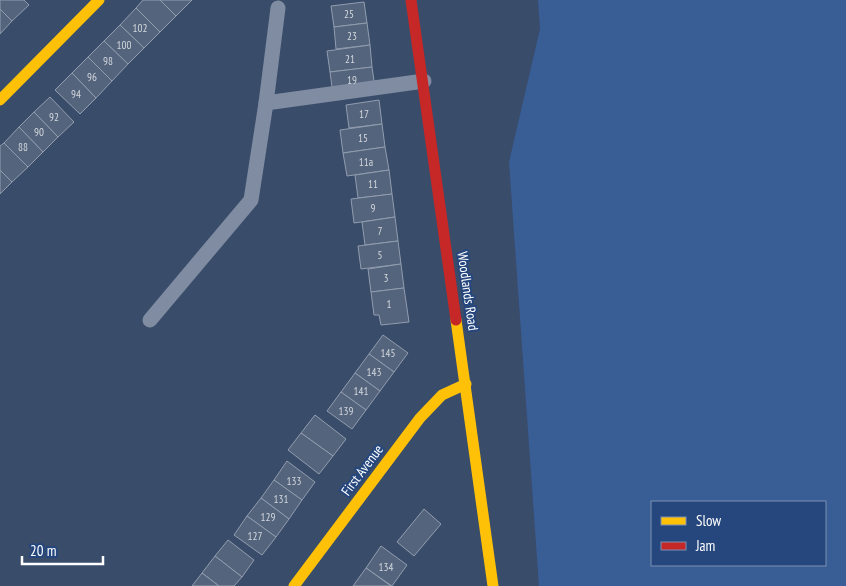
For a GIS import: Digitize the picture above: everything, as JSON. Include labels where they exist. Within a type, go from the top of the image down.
[{"type":"street","points":[[0,100],[99,0]]},
{"type":"street","name":"Woodlands Road","points":[[411,0],[424,81],[493,586]]},
{"type":"street","name":"First Avenue","points":[[294,586],[420,418],[442,395],[466,384]]},
{"type":"lane","points":[[150,320],[251,200],[278,8]]},
{"type":"lane","points":[[266,103],[424,81]]},
{"type":"shaded area","points":[[538,0],[846,0],[846,586],[539,586],[509,162],[540,29]]},
{"type":"building","points":[[0,0],[24,0],[29,5],[12,21],[0,9]]},
{"type":"building","points":[[143,0],[160,0],[176,16],[160,32],[136,8]]},
{"type":"building","points":[[160,0],[192,0],[176,16]]},
{"type":"building","points":[[364,2],[367,23],[334,27],[331,6]]},
{"type":"building","points":[[136,8],[160,32],[144,48],[120,25]]},
{"type":"building","points":[[0,9],[12,21],[0,34]]},
{"type":"building","points":[[367,23],[370,45],[336,49],[334,27]]},
{"type":"building","points":[[120,25],[144,48],[128,64],[104,41]]},
{"type":"building","points":[[104,41],[128,64],[112,81],[88,57]]},
{"type":"building","points":[[370,45],[372,67],[330,72],[327,51]]},
{"type":"building","points":[[88,57],[112,81],[96,98],[72,73]]},
{"type":"building","points":[[372,67],[375,88],[333,94],[330,72]]},
{"type":"building","points":[[72,73],[96,98],[80,114],[55,90]]},
{"type":"building","points":[[50,97],[74,122],[58,137],[34,112]]},
{"type":"building","points":[[379,100],[382,124],[349,128],[346,105]]},
{"type":"building","points":[[34,112],[58,137],[43,152],[19,127]]},
{"type":"building","points":[[382,124],[385,147],[343,153],[340,130]]},
{"type":"building","points":[[19,127],[43,152],[28,167],[4,143]]},
{"type":"building","points":[[4,143],[28,167],[12,182],[0,170],[0,146]]},
{"type":"building","points":[[385,147],[389,170],[347,176],[343,153]]},
{"type":"building","points":[[0,170],[12,182],[0,194]]},
{"type":"building","points":[[389,170],[392,194],[358,198],[355,175]]},
{"type":"building","points":[[392,194],[395,217],[354,223],[351,199]]},
{"type":"building","points":[[395,217],[398,241],[365,245],[362,222]]},
{"type":"building","points":[[398,241],[401,264],[361,269],[358,246]]},
{"type":"building","points":[[401,264],[404,288],[371,292],[368,269]]},
{"type":"building","points":[[404,288],[409,322],[381,325],[379,315],[374,315],[371,292]]},
{"type":"building","points":[[383,335],[408,353],[394,372],[369,354]]},
{"type":"building","points":[[369,354],[394,372],[380,391],[355,373]]},
{"type":"building","points":[[355,373],[380,391],[366,410],[341,392]]},
{"type":"building","points":[[341,392],[366,410],[352,429],[327,411]]},
{"type":"building","points":[[315,415],[346,439],[333,456],[301,433]]},
{"type":"building","points":[[301,433],[333,456],[319,474],[288,450]]},
{"type":"building","points":[[287,461],[315,482],[302,500],[274,480]]},
{"type":"building","points":[[274,480],[302,500],[289,519],[261,498]]},
{"type":"building","points":[[261,498],[289,519],[276,537],[247,516]]},
{"type":"building","points":[[424,509],[441,524],[414,556],[397,542]]},
{"type":"building","points":[[247,516],[276,537],[262,555],[234,535]]},
{"type":"building","points":[[228,540],[254,560],[242,577],[215,556]]},
{"type":"building","points":[[381,546],[407,565],[392,586],[366,568]]},
{"type":"building","points":[[215,556],[242,577],[234,586],[219,586],[202,573]]},
{"type":"building","points":[[366,568],[391,586],[353,586]]},
{"type":"building","points":[[202,573],[219,586],[192,586]]},
{"type":"traffic: slow","points":[[0,100],[99,0]]},
{"type":"traffic: slow","points":[[456,320],[493,586]]},
{"type":"traffic: slow","points":[[294,586],[420,418],[442,395],[466,384]]},
{"type":"traffic: jam","points":[[411,0],[456,320]]}]
